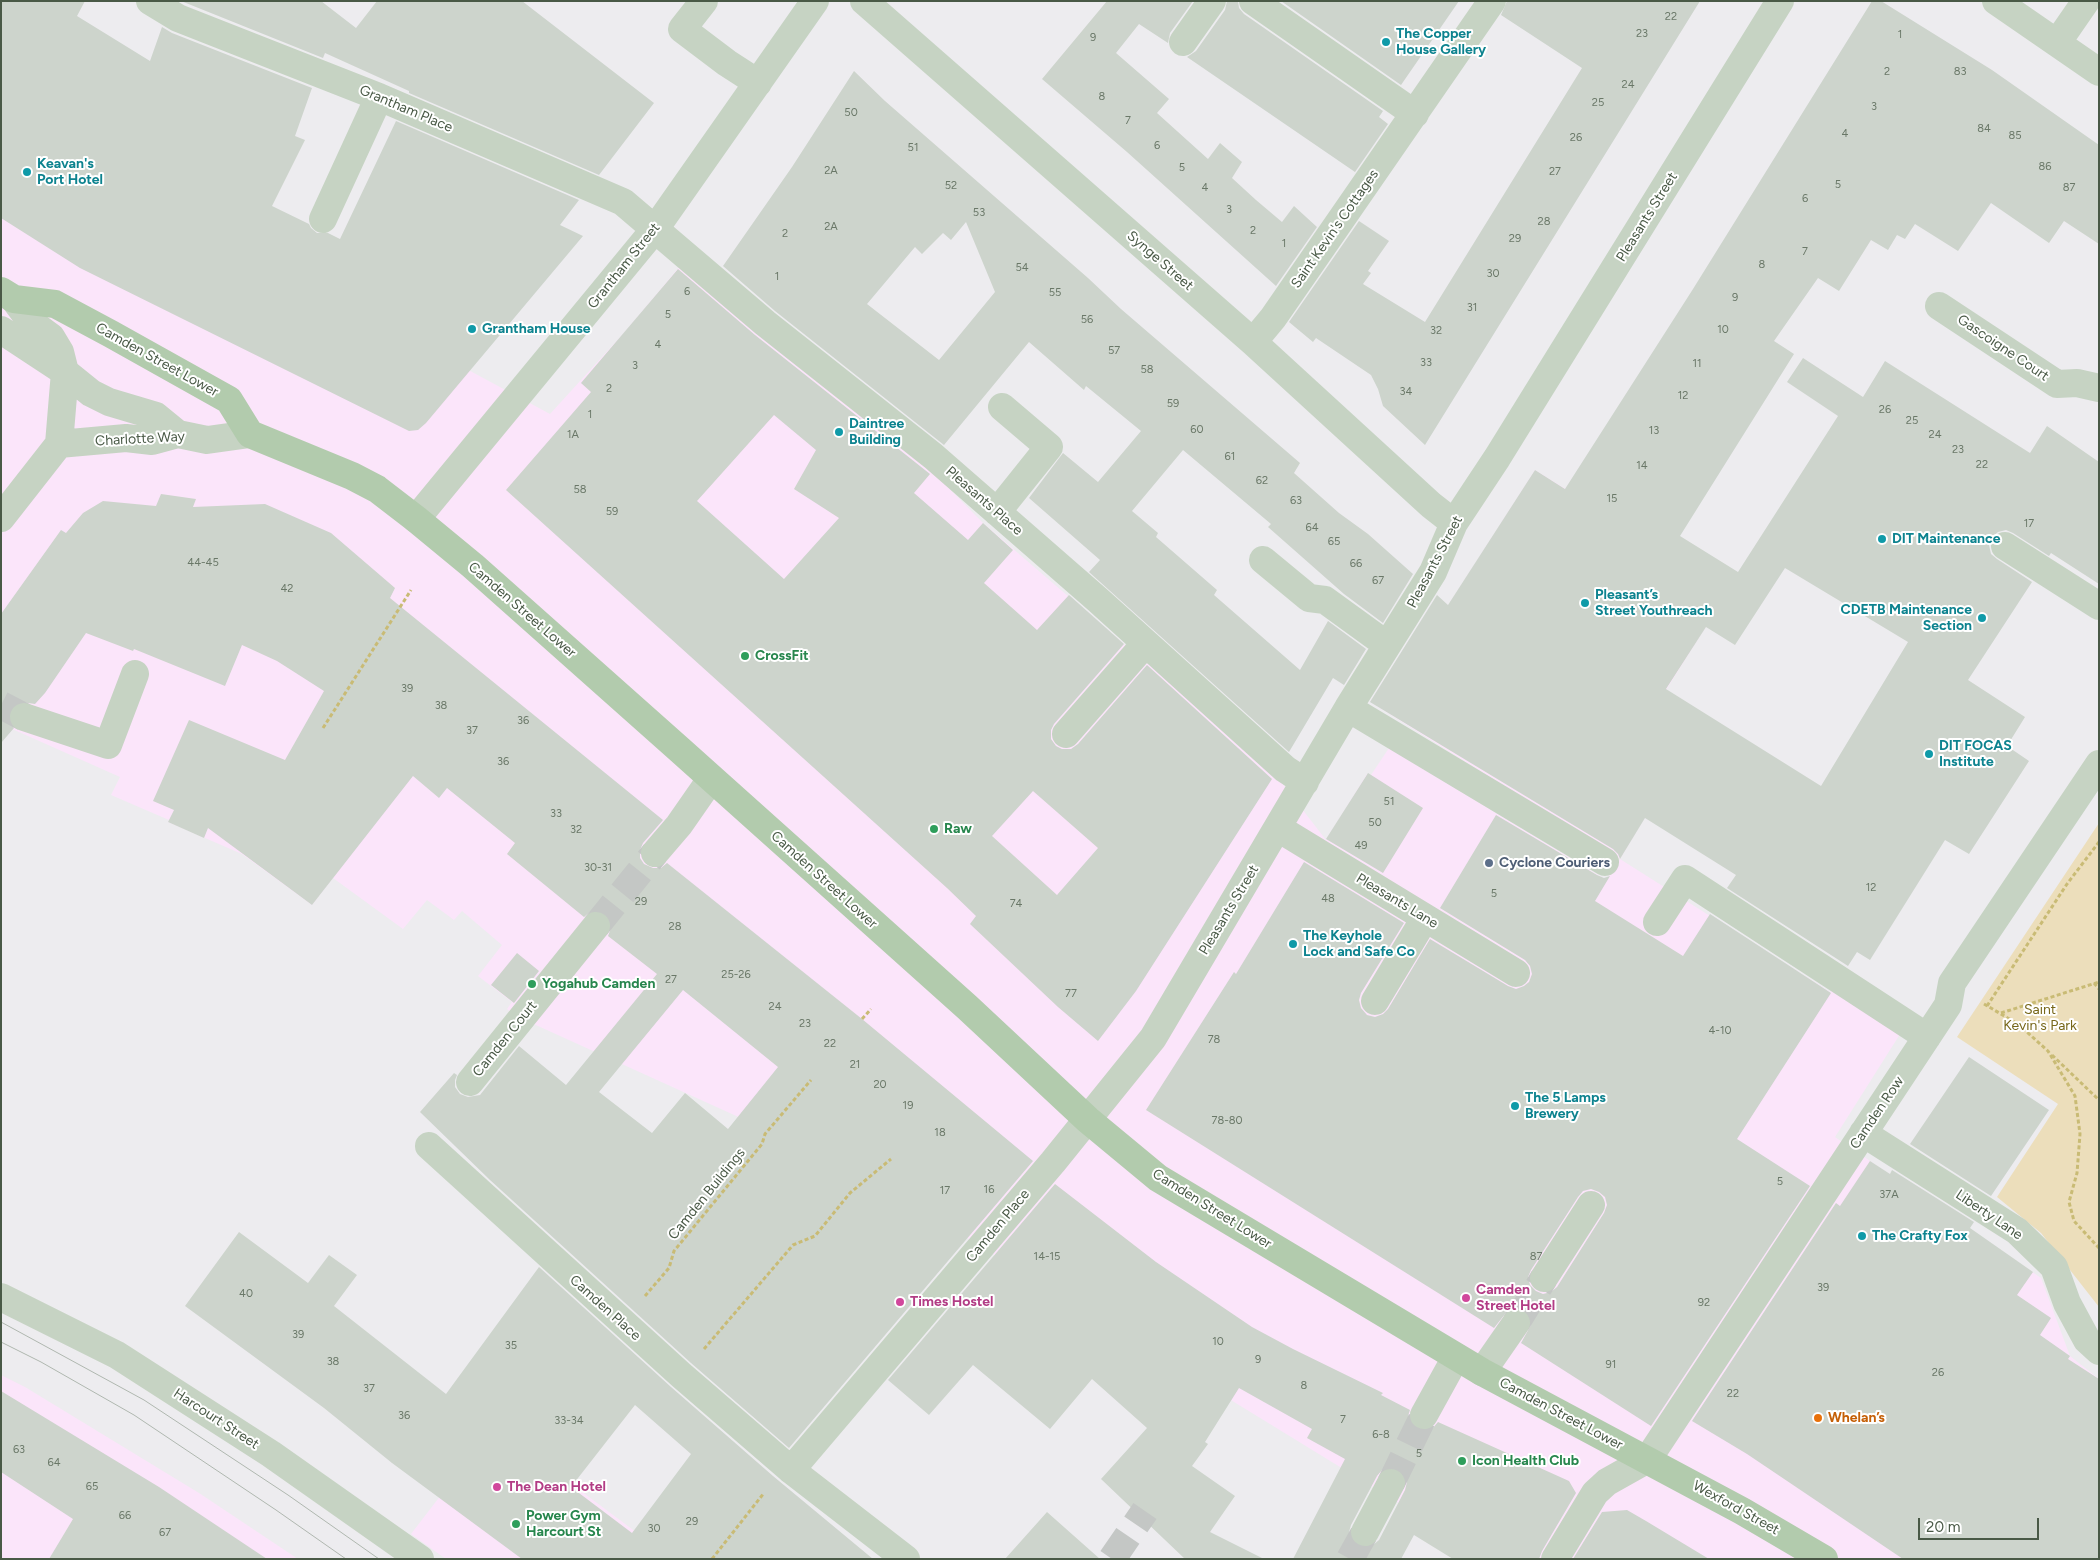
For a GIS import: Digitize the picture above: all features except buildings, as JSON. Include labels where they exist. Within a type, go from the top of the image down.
[{"type":"main road","name":"Camden Street Lower","points":[[8,295],[55,304],[229,400],[250,434],[352,476],[377,489],[480,572],[967,1007],[1088,1120],[1158,1178],[1482,1372],[1648,1459]]},
{"type":"main road","name":"Wexford Street","points":[[1648,1459],[1824,1559]]},
{"type":"street","name":"Grantham Place","points":[[150,1],[178,18],[380,97],[623,202],[655,229]]},
{"type":"street","points":[[704,1],[682,29],[727,63],[758,83]]},
{"type":"street","name":"Grantham Street","points":[[416,519],[655,229],[815,1]]},
{"type":"street","name":"Synge Street","points":[[864,1],[1253,342],[1424,499],[1454,523]]},
{"type":"street","points":[[1183,42],[1212,1]]},
{"type":"street","points":[[1253,1],[1415,114]]},
{"type":"street","name":"Saint Kevin's Cottages","points":[[1253,342],[1273,318],[1492,1]]},
{"type":"street","name":"Pleasants Street","points":[[1088,1120],[1153,1038],[1348,708],[1433,572],[1454,523],[1497,458],[1780,1]]},
{"type":"street","points":[[1996,1],[2099,72]]},
{"type":"street","points":[[2057,43],[2086,1]]},
{"type":"street","points":[[323,219],[380,97]]},
{"type":"street","name":"Pleasants Place","points":[[655,229],[766,323],[933,456],[1285,769],[1305,782]]},
{"type":"street","points":[[1,518],[59,444],[65,372],[60,352],[51,337],[32,323],[8,295]]},
{"type":"street","name":"Gascoigne Court","points":[[1939,306],[2057,384],[2077,383],[2099,388]]},
{"type":"street","points":[[1,330],[65,372],[91,393],[109,402],[156,416],[178,434]]},
{"type":"street","points":[[997,512],[1049,447],[1002,407]]},
{"type":"street","name":"Charlotte Way","points":[[59,444],[126,438],[152,441],[178,434],[207,440],[250,434]]},
{"type":"street","points":[[2006,546],[2099,606]]},
{"type":"street","points":[[1263,560],[1309,598],[1325,600],[1386,645]]},
{"type":"street","points":[[1066,734],[1145,644]]},
{"type":"street","points":[[24,717],[108,744],[135,674]]},
{"type":"street","points":[[1348,708],[1605,862]]},
{"type":"street","name":"Camden Row","points":[[1648,1459],[1927,1038],[1948,1005],[1952,983],[2099,764]]},
{"type":"street","points":[[655,853],[679,825],[711,778]]},
{"type":"street","name":"Pleasants Lane","points":[[1278,828],[1516,973]]},
{"type":"street","points":[[1657,922],[1685,879],[1927,1038]]},
{"type":"street","points":[[1376,1001],[1425,918]]},
{"type":"street","name":"Camden Court","points":[[470,1082],[596,926]]},
{"type":"street","name":"Camden Place","points":[[788,1467],[1088,1120]]},
{"type":"street","name":"Liberty Lane","points":[[1864,1133],[2017,1231],[2054,1267],[2067,1303],[2087,1340],[2099,1351]]},
{"type":"street","name":"Camden Place","points":[[429,1146],[622,1324],[788,1467],[916,1554]]},
{"type":"street","points":[[1544,1278],[1591,1205]]},
{"type":"street","name":"Harcourt Street","points":[[1,1297],[117,1355],[271,1454],[420,1559]]},
{"type":"street","points":[[1482,1372],[1516,1323]]},
{"type":"street","points":[[1424,1415],[1456,1357]]},
{"type":"street","points":[[1555,1559],[1596,1493],[1607,1482],[1648,1459]]},
{"type":"street","points":[[1365,1532],[1391,1483]]},
{"type":"path","points":[[323,728],[411,590]]},
{"type":"path","points":[[1987,1006],[2067,884],[2099,842]]},
{"type":"path","points":[[2001,1013],[2093,982],[2099,982]]},
{"type":"path","points":[[2093,982],[2099,988]]},
{"type":"path","points":[[1980,1001],[2018,1024],[2099,1100]]},
{"type":"path","points":[[862,1018],[871,1009]]},
{"type":"path","points":[[2048,1051],[2075,1096],[2080,1134],[2077,1173],[2069,1202],[2074,1221],[2099,1248]]},
{"type":"path","name":"Camden Buildings","points":[[622,1324],[668,1268],[674,1251],[762,1144],[765,1134],[811,1080]]},
{"type":"path","points":[[681,1376],[793,1245],[815,1236],[850,1193],[891,1159]]},
{"type":"path","points":[[712,1559],[788,1467]]},
{"type":"shaded area","points":[[1,118],[550,414],[623,334],[680,266],[932,471],[983,523],[1147,664],[1149,662],[1275,774],[1326,840],[1367,774],[1371,775],[1389,748],[1606,880],[1620,859],[1830,992],[1834,987],[1902,1031],[1835,1137],[2041,1278],[2070,1356],[2099,1379],[2099,1559],[1490,1559],[970,1240],[917,1198],[516,1016],[507,1009],[512,1002],[478,976],[502,945],[462,911],[454,920],[427,900],[403,929],[333,878],[312,905],[242,854],[111,795],[120,777],[1,724]]},
{"type":"shaded area","points":[[1535,470],[1729,590],[1639,733],[1680,759],[1620,859],[1377,706],[1444,612]]},
{"type":"shaded area","points":[[1,1375],[25,1387],[199,1493],[298,1559],[1,1559]]},
{"type":"shaded area","points":[[494,1426],[672,1559],[446,1559],[411,1534]]},
{"type":"green space","name":"Saint Kevin's Park","points":[[2099,823],[2099,1307],[2041,1233],[1997,1197],[2058,1104],[1957,1037]]},
{"type":"tunnel","points":[[1,705],[24,717]]},
{"type":"tunnel","points":[[596,926],[655,853]]},
{"type":"tunnel","points":[[1516,1323],[1544,1278]]},
{"type":"tunnel","points":[[1391,1483],[1424,1415]]},
{"type":"tunnel","points":[[1112,1559],[1145,1511]]},
{"type":"tunnel","points":[[1350,1559],[1365,1532]]},
{"type":"tram line","points":[[1,1322],[144,1400],[288,1495],[379,1559]]},
{"type":"tram line","points":[[1,1342],[41,1362],[134,1415],[346,1559]]},
{"type":"place","name":"The Copper House Gallery","points":[[1386,42]]},
{"type":"place","name":"Keavan's Port Hotel","points":[[27,172]]},
{"type":"place","name":"Grantham House","points":[[472,329]]},
{"type":"place","name":"Daintree Building","points":[[839,432]]},
{"type":"place","name":"DIT Maintenance","points":[[1882,539]]},
{"type":"place","name":"Pleasant’s Street Youthreach","points":[[1585,603]]},
{"type":"place","name":"CDETB Maintenance Section","points":[[1982,618]]},
{"type":"place","name":"CrossFit","points":[[745,656]]},
{"type":"place","name":"DIT FOCAS Institute","points":[[1929,754]]},
{"type":"place","name":"Raw","points":[[934,829]]},
{"type":"place","name":"Cyclone Couriers","points":[[1489,863]]},
{"type":"place","name":"The Keyhole Lock and Safe Co","points":[[1293,944]]},
{"type":"place","name":"Yogahub Camden","points":[[532,984]]},
{"type":"place","name":"The 5 Lamps Brewery","points":[[1515,1106]]},
{"type":"place","name":"The Crafty Fox","points":[[1862,1236]]},
{"type":"place","name":"Camden Street Hotel","points":[[1466,1298]]},
{"type":"place","name":"Times Hostel","points":[[900,1302]]},
{"type":"place","name":"Whelan’s","points":[[1818,1418]]},
{"type":"place","name":"Icon Health Club","points":[[1462,1461]]},
{"type":"place","name":"The Dean Hotel","points":[[497,1487]]},
{"type":"place","name":"Power Gym Harcourt St","points":[[516,1524]]}]
